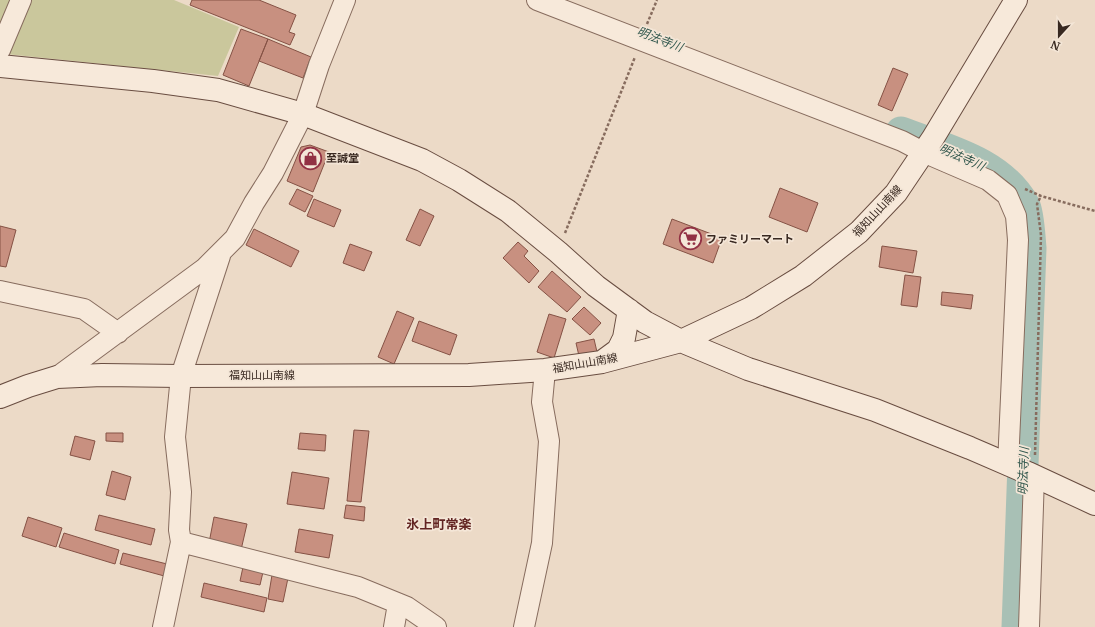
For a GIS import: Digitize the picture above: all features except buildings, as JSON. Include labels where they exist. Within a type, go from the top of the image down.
[{"type":"street","points":[[0,50],[21,0]]},
{"type":"street","points":[[57,377],[205,268],[235,238],[254,203],[274,173],[303,114],[319,65],[345,0]]},
{"type":"street","points":[[537,0],[644,34],[902,141],[928,146],[988,180],[1007,195],[1016,216],[1018,240],[1021,470],[1029,627]]},
{"type":"street","name":"福知山山南線","points":[[0,397],[57,377],[102,375],[469,375],[545,370],[602,362],[681,341],[751,308],[809,271],[859,232],[896,193],[928,146],[1016,0]]},
{"type":"street","points":[[0,66],[153,81],[218,90],[303,114],[422,160],[459,180],[508,211],[558,252],[596,286],[645,322],[681,341],[748,369],[875,410],[970,448],[1095,504]]},
{"type":"street","points":[[163,627],[181,542],[181,492],[175,437],[181,376],[221,252]]},
{"type":"street","points":[[0,291],[84,309],[118,333]]},
{"type":"street","points":[[602,362],[618,350],[624,338],[629,310]]},
{"type":"street","points":[[524,627],[542,543],[549,441],[542,402],[545,370]]},
{"type":"street","points":[[181,542],[358,587],[407,607],[436,627]]},
{"type":"street","points":[[394,627],[398,604]]},
{"type":"path","points":[[558,252],[657,0]]},
{"type":"path","points":[[1022,188],[1040,196],[1095,211]]},
{"type":"path","points":[[1021,470],[1041,235],[1037,204],[1040,196]]},
{"type":"shaded area","points":[[0,0],[15,0],[0,38]]},
{"type":"shaded area","points":[[28,0],[174,0],[239,27],[218,76],[6,54]]},
{"type":"waterway","name":"明法寺川","points":[[901,132],[953,151],[987,167],[1002,178],[1015,191],[1026,210],[1031,248],[1017,627]]},
{"type":"place","name":"至誠堂","points":[[311,158]]},
{"type":"place","name":"ファミリーマート","points":[[690,239]]},
{"type":"district","name":"氷上町常楽","points":[[439,524]]}]
